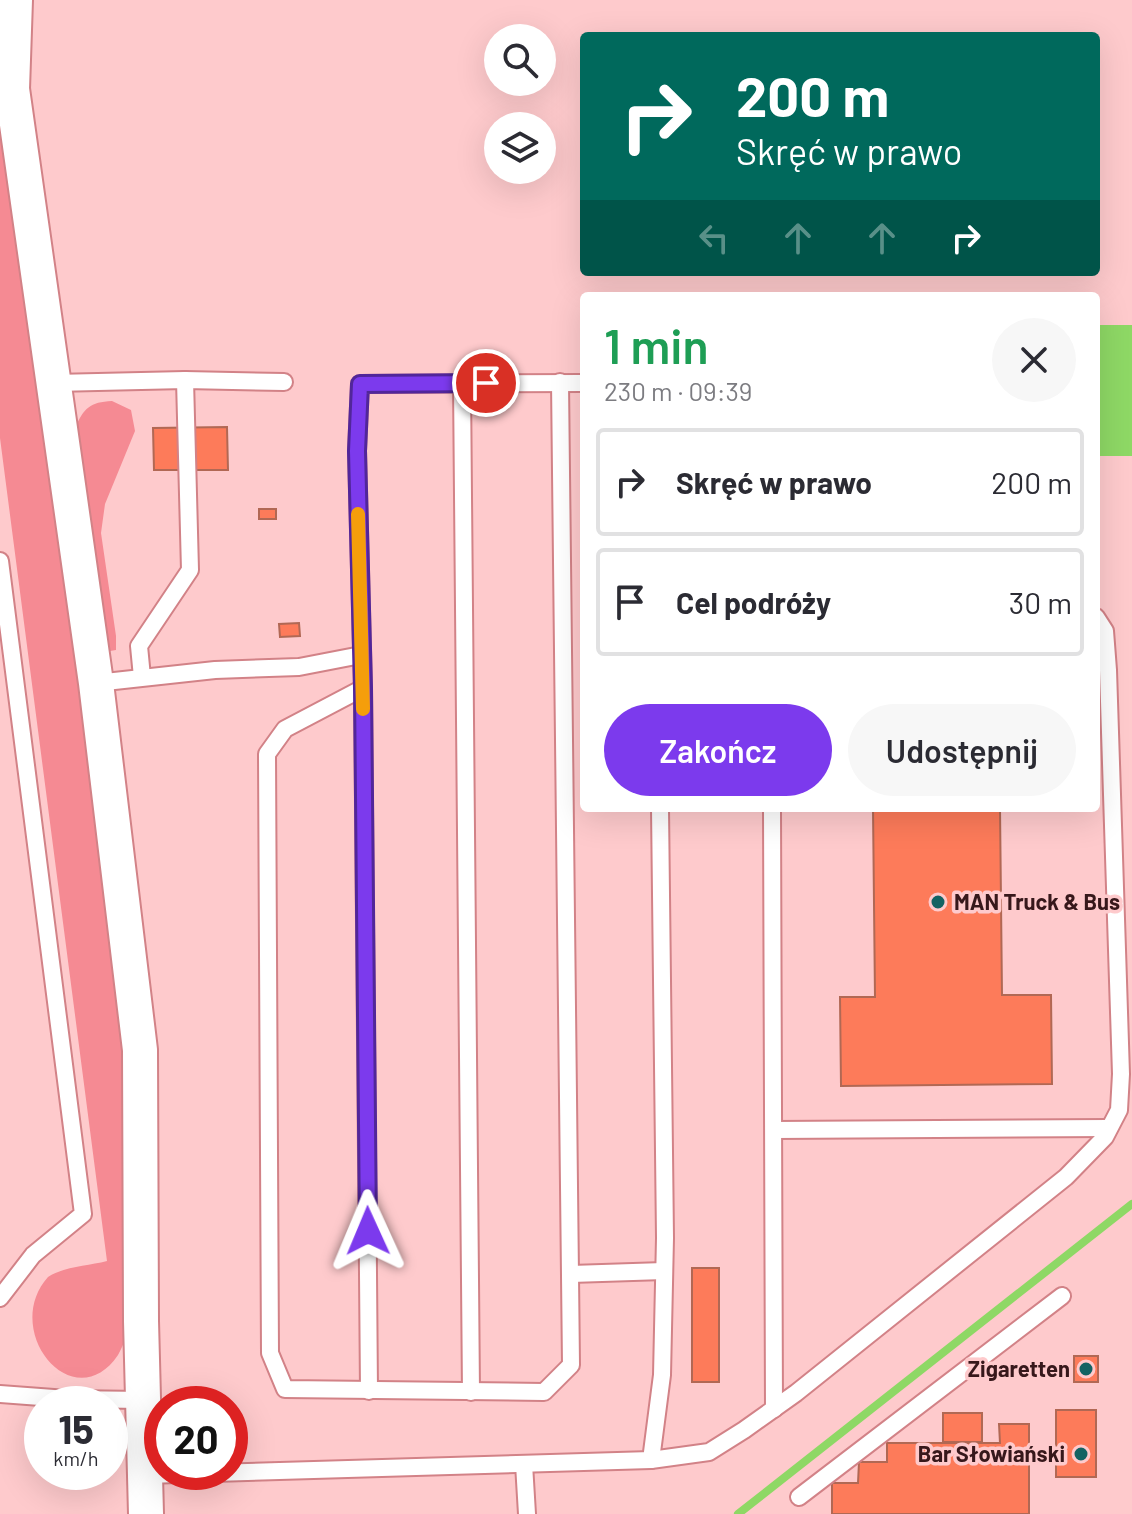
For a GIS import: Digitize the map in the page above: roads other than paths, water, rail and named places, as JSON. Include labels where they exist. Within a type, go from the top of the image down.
[{"type":"street","points":[[15,0],[6,90],[54,383],[96,683],[140,1050],[144,1438]]},
{"type":"street","points":[[145,1490],[146,1514]]},
{"type":"lane","points":[[54,383],[185,380],[284,382]]},
{"type":"lane","points":[[142,677],[139,646],[190,570],[185,380]]},
{"type":"lane","points":[[363,688],[285,729],[267,754],[270,1353],[285,1389],[544,1392],[571,1365],[560,382]]},
{"type":"lane","points":[[462,383],[471,1392]]},
{"type":"lane","points":[[369,1391],[363,688],[357,451],[360,384],[580,383]]},
{"type":"lane","points":[[0,561],[83,1214],[33,1255],[3,1287]]},
{"type":"lane","points":[[248,1472],[651,1460],[709,1452],[774,1409],[1066,1177],[1105,1137],[1119,1110],[1121,1074],[1108,670],[1105,631],[1100,623]]},
{"type":"lane","points":[[96,683],[215,670],[299,667],[361,655]]},
{"type":"lane","points":[[651,1460],[662,1375],[664,1271],[660,812]]},
{"type":"lane","points":[[772,812],[774,1409]]},
{"type":"lane","points":[[774,1130],[1109,1128]]},
{"type":"lane","points":[[571,1274],[664,1271]]},
{"type":"lane","points":[[799,1497],[1062,1296]]},
{"type":"lane","points":[[0,1394],[143,1400]]},
{"type":"lane","points":[[524,1464],[527,1514]]},
{"type":"waterway","points":[[738,1514],[1132,1204]]},
{"type":"place","name":"MAN Truck & Bus","points":[[938,902]]},
{"type":"place","name":"Zigaretten","points":[[1086,1369]]},
{"type":"place","name":"Bar Słowiański","points":[[1081,1454]]}]
